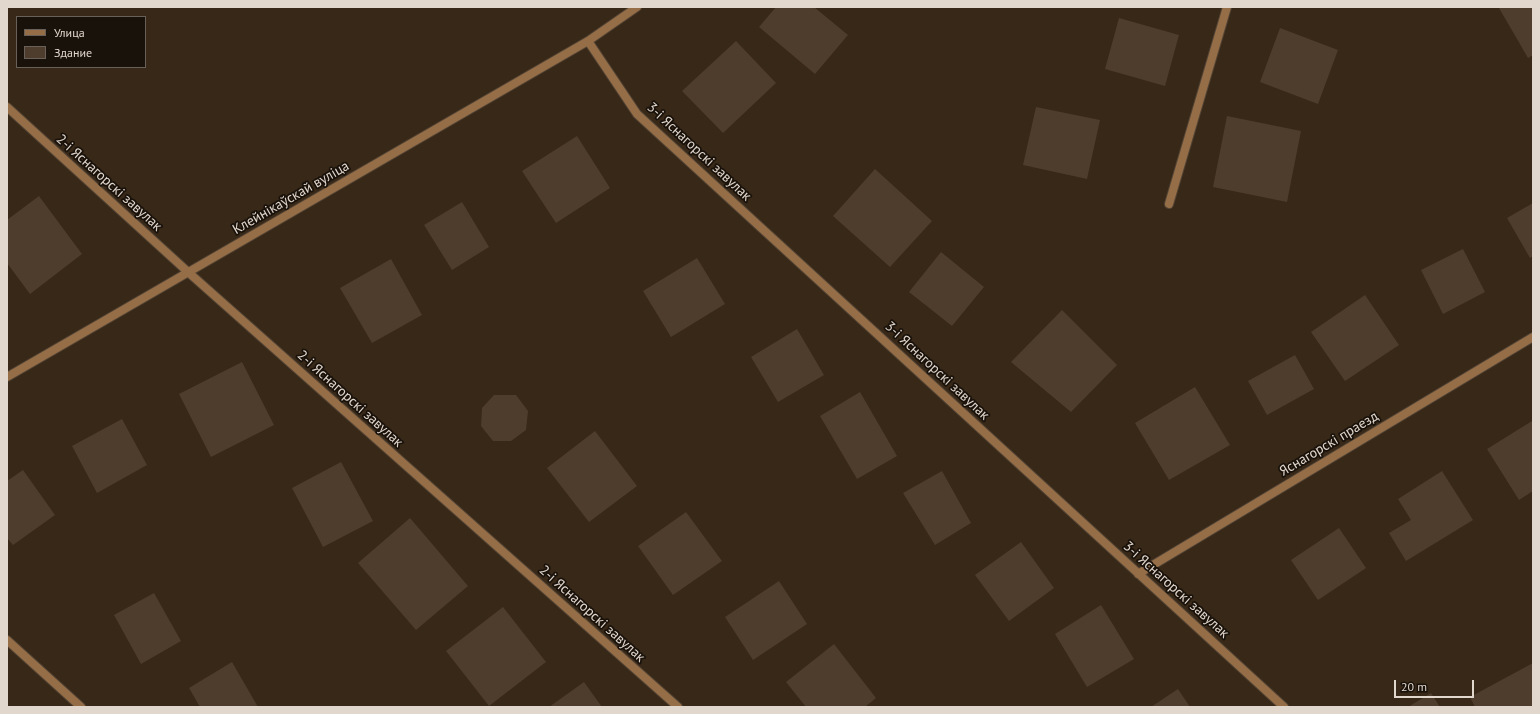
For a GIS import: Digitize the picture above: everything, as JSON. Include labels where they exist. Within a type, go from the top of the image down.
[{"type":"street","name":"Клейнікаўскай вуліца","points":[[7,377],[588,41],[638,7]]},
{"type":"street","points":[[1169,204],[1227,7]]},
{"type":"street","name":"3-і Яснагорскі завулак","points":[[588,41],[637,114],[1284,707]]},
{"type":"street","name":"2-і Яснагорскі завулак","points":[[7,107],[188,272],[678,707]]},
{"type":"street","name":"Яснагорскі праезд","points":[[1138,574],[1533,336]]},
{"type":"street","points":[[7,640],[81,707]]},
{"type":"building","points":[[776,7],[814,7],[848,35],[815,74],[759,27]]},
{"type":"building","points":[[1533,7],[1533,55],[1528,58],[1499,8]]},
{"type":"building","points":[[1119,18],[1179,35],[1165,86],[1105,69]]},
{"type":"building","points":[[1280,28],[1338,50],[1318,104],[1260,82]]},
{"type":"building","points":[[736,41],[776,83],[723,133],[682,91]]},
{"type":"building","points":[[1036,107],[1100,120],[1087,179],[1023,165]]},
{"type":"building","points":[[1227,116],[1301,131],[1287,202],[1213,187]]},
{"type":"building","points":[[577,136],[610,188],[556,223],[522,171]]},
{"type":"building","points":[[875,169],[932,221],[890,267],[833,216]]},
{"type":"building","points":[[39,196],[82,254],[30,294],[7,263],[7,220]]},
{"type":"building","points":[[462,202],[489,247],[452,270],[424,225]]},
{"type":"building","points":[[1533,203],[1533,256],[1530,258],[1507,218]]},
{"type":"building","points":[[1463,249],[1485,292],[1443,314],[1421,270]]},
{"type":"building","points":[[941,252],[984,287],[952,326],[909,292]]},
{"type":"building","points":[[697,258],[725,304],[671,337],[643,291]]},
{"type":"building","points":[[391,259],[422,315],[372,343],[340,288]]},
{"type":"building","points":[[1365,295],[1399,345],[1345,381],[1311,332]]},
{"type":"building","points":[[1062,310],[1117,365],[1071,412],[1011,362]]},
{"type":"building","points":[[797,329],[824,375],[778,402],[751,357]]},
{"type":"building","points":[[1295,355],[1314,389],[1267,415],[1248,381]]},
{"type":"building","points":[[242,362],[274,425],[211,457],[179,394]]},
{"type":"building","points":[[1195,387],[1230,445],[1169,480],[1135,423]]},
{"type":"building","points":[[860,392],[897,456],[857,479],[820,416]]},
{"type":"building","points":[[494,395],[516,395],[528,411],[526,430],[511,441],[493,441],[481,426],[482,408]]},
{"type":"building","points":[[122,419],[147,465],[97,493],[72,446]]},
{"type":"building","points":[[1532,421],[1533,491],[1519,500],[1487,449]]},
{"type":"building","points":[[595,431],[637,486],[589,522],[547,468]]},
{"type":"building","points":[[341,462],[373,521],[323,547],[292,488]]},
{"type":"building","points":[[23,470],[55,515],[13,545],[7,538],[7,481]]},
{"type":"building","points":[[942,471],[971,523],[935,545],[903,493]]},
{"type":"building","points":[[1442,471],[1473,520],[1406,561],[1389,533],[1411,520],[1398,499]]},
{"type":"building","points":[[686,512],[722,561],[673,595],[638,546]]},
{"type":"building","points":[[410,518],[468,586],[416,630],[358,563]]},
{"type":"building","points":[[1339,528],[1366,568],[1318,600],[1291,560]]},
{"type":"building","points":[[1021,542],[1054,588],[1009,621],[975,575]]},
{"type":"building","points":[[779,581],[807,624],[753,660],[725,617]]},
{"type":"building","points":[[154,593],[181,641],[141,664],[114,615]]},
{"type":"building","points":[[1101,605],[1134,659],[1087,687],[1055,634]]},
{"type":"building","points":[[503,607],[546,662],[489,706],[446,651]]},
{"type":"building","points":[[834,644],[876,698],[865,707],[806,707],[786,682]]},
{"type":"building","points":[[232,662],[258,707],[200,707],[189,688]]},
{"type":"building","points":[[1533,663],[1533,707],[1475,707],[1470,697]]},
{"type":"building","points":[[584,682],[602,707],[549,707]]},
{"type":"building","points":[[1178,689],[1190,707],[1151,707]]},
{"type":"building","points":[[1431,693],[1440,707],[1408,707]]}]
